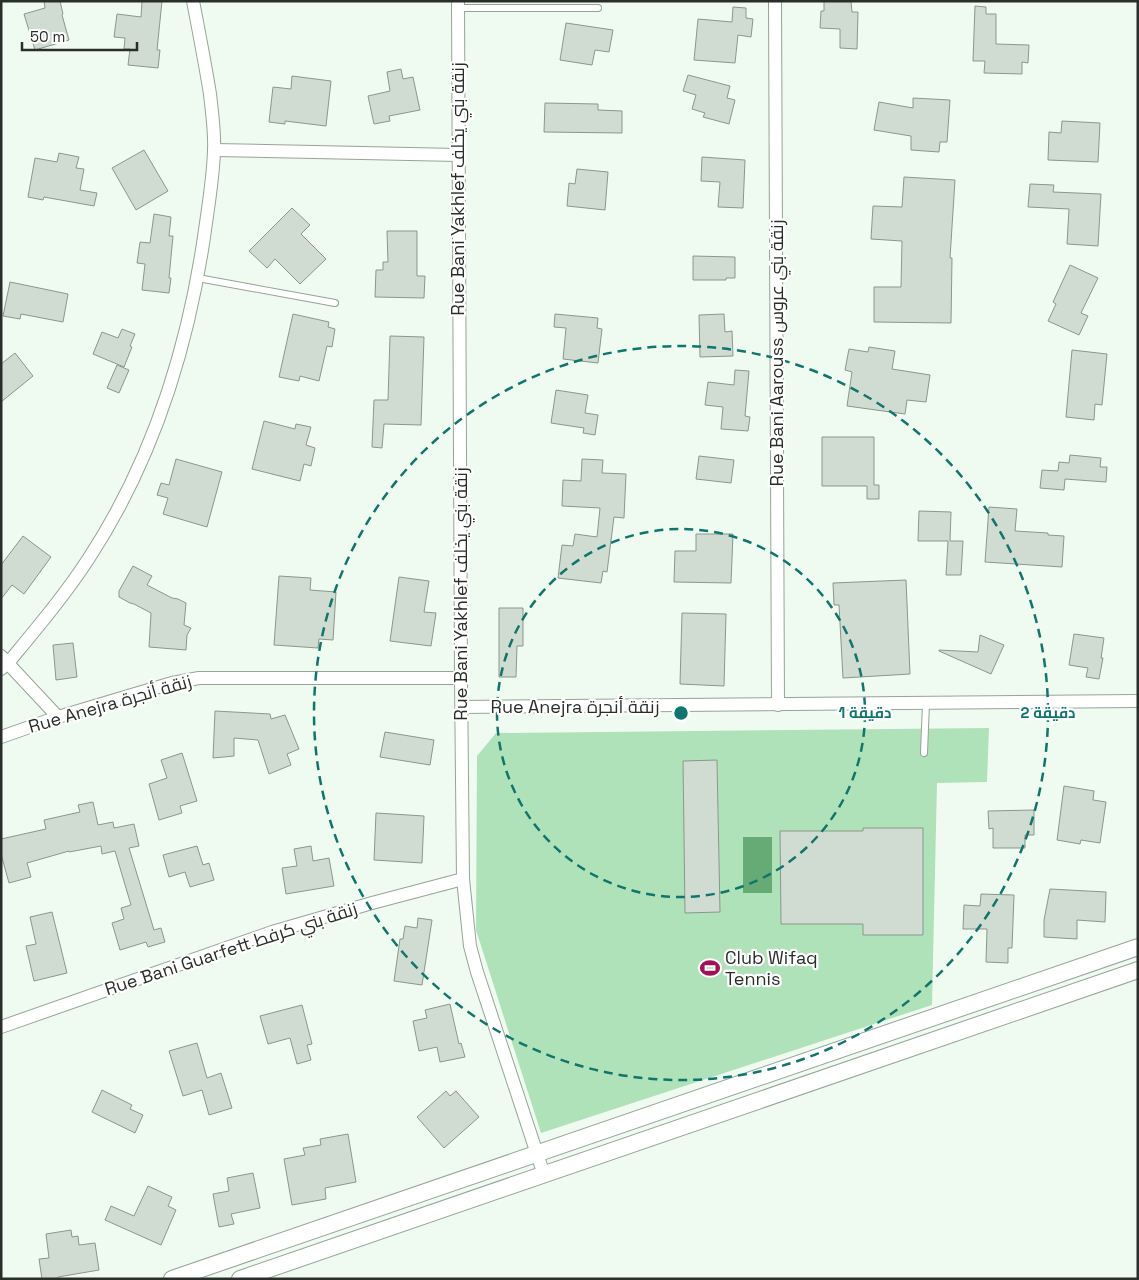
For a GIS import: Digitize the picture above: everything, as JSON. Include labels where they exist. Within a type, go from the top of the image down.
[{"type":"street","points":[[58,717],[4,663],[68,590],[90,557],[119,507],[140,465],[163,410],[176,370],[198,278],[212,184],[214,150],[213,117],[193,1]]},
{"type":"street","name":"Rue Bani Aarouss زنقة بني عروس","points":[[775,1],[778,705]]},
{"type":"street","name":"Rue Bani Yakhlef زنقة بني يخلف","points":[[458,5],[463,879],[472,954],[544,1175]]},
{"type":"street","points":[[214,150],[458,155]]},
{"type":"street","name":"Rue Anejra زنقة أنجرة","points":[[1,737],[58,717],[172,683],[199,678],[461,678]]},
{"type":"street","name":"Rue Anejra زنقة أنجرة","points":[[462,707],[1138,701]]},
{"type":"street","name":"Rue Bani Guarfett زنقة بني كرفط","points":[[1,1028],[272,932],[463,879]]},
{"type":"street","points":[[172,1279],[1138,947]]},
{"type":"street","points":[[240,1279],[1138,970]]},
{"type":"lane","points":[[458,5],[598,8]]},
{"type":"lane","points":[[198,278],[335,303]]},
{"type":"lane","points":[[924,753],[926,703]]},
{"type":"shaded area","name":"Club Wifaq Tennis","points":[[989,728],[987,782],[937,783],[932,1005],[541,1133],[476,930],[477,756],[496,733]]},
{"type":"shaded area","points":[[743,837],[772,837],[772,893],[743,893]]},
{"type":"building","points":[[44,1],[60,1],[69,40],[35,50],[24,14],[45,8]]},
{"type":"building","points":[[142,1],[162,1],[157,50],[160,50],[158,68],[128,65],[130,49],[124,49],[125,38],[114,37],[117,14],[141,17]]},
{"type":"building","points":[[824,1],[851,1],[852,12],[858,12],[857,49],[840,48],[840,29],[820,28],[821,11],[824,11]]},
{"type":"building","points":[[975,6],[986,7],[986,14],[996,14],[996,44],[1029,45],[1028,63],[1022,62],[1022,74],[984,73],[985,61],[973,61]]},
{"type":"building","points":[[733,7],[746,8],[746,18],[753,19],[751,37],[738,35],[735,63],[694,60],[698,19],[732,22]]},
{"type":"building","points":[[566,23],[613,30],[609,52],[595,50],[592,65],[560,60]]},
{"type":"building","points":[[401,69],[403,79],[413,77],[420,110],[389,116],[390,121],[374,124],[368,96],[390,91],[387,72]]},
{"type":"building","points":[[688,75],[730,86],[727,98],[735,100],[729,124],[703,117],[705,113],[692,109],[696,95],[683,91]]},
{"type":"building","points":[[292,76],[331,81],[326,126],[285,121],[285,124],[269,122],[273,87],[291,89]]},
{"type":"building","points":[[913,98],[950,100],[947,142],[940,142],[939,152],[911,150],[911,136],[874,130],[879,102],[913,108]]},
{"type":"building","points":[[545,103],[598,104],[598,110],[622,111],[622,133],[544,132]]},
{"type":"building","points":[[1062,121],[1100,123],[1098,162],[1048,160],[1049,132],[1061,133]]},
{"type":"building","points":[[144,150],[168,191],[136,210],[112,168]]},
{"type":"building","points":[[59,153],[79,157],[76,168],[84,169],[80,190],[97,193],[94,206],[44,197],[43,200],[28,197],[35,158],[57,162]]},
{"type":"building","points":[[702,157],[745,160],[743,208],[718,207],[720,182],[701,181]]},
{"type":"building","points":[[577,169],[608,172],[605,210],[567,206],[569,183],[575,184]]},
{"type":"building","points":[[904,177],[955,180],[950,258],[952,258],[951,323],[874,322],[874,287],[901,287],[902,241],[871,239],[873,206],[902,207]]},
{"type":"building","points":[[1030,184],[1054,185],[1053,192],[1101,194],[1098,246],[1067,244],[1069,209],[1028,207]]},
{"type":"building","points":[[292,208],[310,225],[301,234],[326,259],[300,284],[275,259],[267,268],[249,251]]},
{"type":"building","points":[[154,214],[171,217],[169,236],[173,236],[169,293],[142,290],[145,264],[137,263],[140,242],[150,243]]},
{"type":"building","points":[[387,231],[417,231],[417,276],[425,276],[424,298],[375,297],[376,270],[383,270],[383,262],[388,262]]},
{"type":"building","points":[[693,256],[735,257],[735,278],[726,278],[726,280],[693,280]]},
{"type":"building","points":[[1070,265],[1098,278],[1081,313],[1088,316],[1079,335],[1048,321],[1056,304],[1053,302]]},
{"type":"building","points":[[10,282],[68,294],[63,322],[21,314],[20,319],[3,316]]},
{"type":"building","points":[[293,314],[329,322],[328,327],[335,329],[332,347],[327,346],[319,381],[300,376],[299,381],[279,377]]},
{"type":"building","points":[[555,314],[598,318],[597,328],[602,329],[598,363],[563,359],[566,328],[554,327]]},
{"type":"building","points":[[724,314],[725,332],[732,331],[733,356],[700,357],[699,315]]},
{"type":"building","points":[[122,329],[135,334],[124,367],[93,354],[102,332],[118,338]]},
{"type":"building","points":[[390,336],[424,337],[421,425],[384,424],[382,448],[372,447],[374,400],[388,400]]},
{"type":"building","points":[[869,347],[895,351],[892,369],[930,375],[926,402],[907,400],[905,414],[847,406],[852,372],[845,370],[849,349],[868,352]]},
{"type":"building","points":[[1072,350],[1107,354],[1102,405],[1095,404],[1094,420],[1066,417]]},
{"type":"building","points":[[15,353],[33,376],[1,402],[1,364]]},
{"type":"building","points":[[117,365],[129,370],[119,393],[107,388]]},
{"type":"building","points":[[735,370],[749,371],[745,416],[750,417],[748,431],[721,429],[723,407],[705,405],[708,382],[734,385]]},
{"type":"building","points":[[556,390],[588,395],[585,413],[598,415],[595,435],[583,433],[584,428],[551,423]]},
{"type":"building","points":[[264,421],[295,429],[296,424],[311,427],[306,445],[315,448],[311,466],[304,464],[300,481],[252,469]]},
{"type":"building","points":[[822,437],[874,437],[874,485],[879,485],[879,499],[867,499],[867,486],[822,486]]},
{"type":"building","points":[[1070,455],[1101,458],[1100,467],[1107,467],[1106,482],[1065,479],[1064,490],[1040,488],[1042,470],[1058,471],[1059,462],[1069,463]]},
{"type":"building","points":[[699,456],[734,460],[731,483],[696,479]]},
{"type":"building","points":[[176,459],[222,472],[207,527],[163,514],[168,498],[157,495],[161,483],[169,485]]},
{"type":"building","points":[[582,459],[603,460],[602,473],[626,474],[624,518],[614,517],[607,572],[603,571],[601,583],[558,578],[562,545],[573,546],[575,534],[597,537],[600,508],[562,506],[563,480],[581,481]]},
{"type":"building","points":[[989,507],[1017,509],[1015,531],[1064,536],[1062,567],[985,562]]},
{"type":"building","points":[[919,511],[951,512],[950,541],[963,541],[961,575],[946,575],[948,541],[918,541]]},
{"type":"building","points":[[696,534],[733,534],[731,583],[674,582],[675,551],[696,551]]},
{"type":"building","points":[[23,536],[51,557],[24,594],[12,585],[1,599],[1,565]]},
{"type":"building","points":[[133,566],[152,576],[147,585],[186,603],[184,625],[191,628],[187,635],[186,650],[149,647],[151,613],[119,597],[119,591]]},
{"type":"building","points":[[279,576],[311,578],[310,590],[336,592],[333,640],[319,639],[318,648],[274,645]]},
{"type":"building","points":[[399,577],[429,581],[424,612],[436,613],[431,646],[390,641]]},
{"type":"building","points":[[906,580],[910,674],[843,678],[839,605],[834,605],[833,583]]},
{"type":"building","points":[[499,608],[523,608],[523,646],[517,646],[516,677],[499,677]]},
{"type":"building","points":[[682,613],[726,614],[724,686],[680,684]]},
{"type":"building","points":[[1074,634],[1104,638],[1099,679],[1086,677],[1088,668],[1069,665]]},
{"type":"building","points":[[980,635],[1004,645],[991,674],[939,651],[978,652]]},
{"type":"building","points":[[73,643],[77,677],[56,680],[53,645]]},
{"type":"building","points":[[215,711],[270,714],[271,719],[285,715],[299,749],[287,754],[291,765],[269,774],[258,740],[234,738],[234,756],[213,758]]},
{"type":"building","points":[[385,732],[434,740],[430,765],[380,757]]},
{"type":"building","points":[[182,753],[197,801],[180,806],[182,813],[159,820],[149,784],[167,778],[161,760]]},
{"type":"building","points":[[717,760],[720,912],[685,913],[683,761]]},
{"type":"building","points":[[1064,786],[1094,791],[1093,800],[1106,802],[1100,843],[1081,840],[1080,844],[1057,840]]},
{"type":"building","points":[[93,802],[98,825],[113,822],[114,828],[134,824],[139,846],[129,848],[154,930],[161,928],[165,942],[148,947],[146,942],[120,950],[112,923],[124,919],[121,908],[131,905],[115,851],[102,854],[101,846],[69,851],[27,863],[31,877],[9,883],[1,854],[1,839],[46,829],[44,820],[80,812],[78,805]]},
{"type":"building","points":[[1034,810],[1034,835],[1025,835],[1025,848],[993,848],[993,828],[989,829],[988,811]]},
{"type":"building","points":[[376,813],[424,816],[422,863],[374,860]]},
{"type":"building","points":[[863,828],[923,828],[923,935],[863,935],[863,924],[781,924],[780,831],[863,831]]},
{"type":"building","points":[[197,846],[203,865],[209,863],[214,880],[190,887],[185,872],[169,877],[163,855]]},
{"type":"building","points":[[311,846],[313,861],[329,858],[334,886],[286,894],[282,868],[297,866],[294,849]]},
{"type":"building","points":[[1050,889],[1106,892],[1105,922],[1077,920],[1077,939],[1044,937],[1044,920]]},
{"type":"building","points":[[981,894],[1014,895],[1012,948],[1008,948],[1008,963],[986,962],[987,929],[963,929],[964,905],[980,906]]},
{"type":"building","points":[[52,912],[67,973],[34,981],[26,946],[36,944],[30,917]]},
{"type":"building","points":[[418,918],[432,920],[422,985],[394,981],[400,939],[403,939],[405,926],[417,928]]},
{"type":"building","points":[[450,1004],[459,1044],[461,1043],[465,1057],[440,1062],[437,1047],[419,1051],[413,1021],[427,1018],[425,1010]]},
{"type":"building","points":[[302,1005],[312,1044],[307,1045],[311,1060],[297,1064],[290,1038],[268,1044],[260,1016]]},
{"type":"building","points":[[197,1043],[207,1078],[221,1073],[232,1108],[209,1115],[202,1090],[183,1096],[169,1051]]},
{"type":"building","points":[[102,1090],[132,1105],[130,1109],[143,1115],[135,1133],[92,1112]]},
{"type":"building","points":[[446,1091],[450,1096],[456,1091],[479,1117],[444,1148],[417,1117]]},
{"type":"building","points":[[348,1134],[356,1182],[325,1188],[326,1199],[292,1205],[284,1159],[305,1155],[303,1148],[321,1145],[320,1139]]},
{"type":"building","points":[[253,1173],[260,1208],[231,1214],[234,1224],[219,1227],[213,1194],[229,1191],[227,1178]]},
{"type":"building","points":[[148,1186],[172,1197],[168,1206],[176,1210],[161,1245],[105,1220],[111,1206],[134,1216]]},
{"type":"building","points":[[71,1230],[72,1237],[78,1236],[79,1245],[95,1243],[99,1270],[58,1277],[58,1279],[42,1279],[39,1259],[49,1258],[46,1234]]},
{"type":"place","name":"Club Wifaq Tennis","points":[[710,968]]}]
